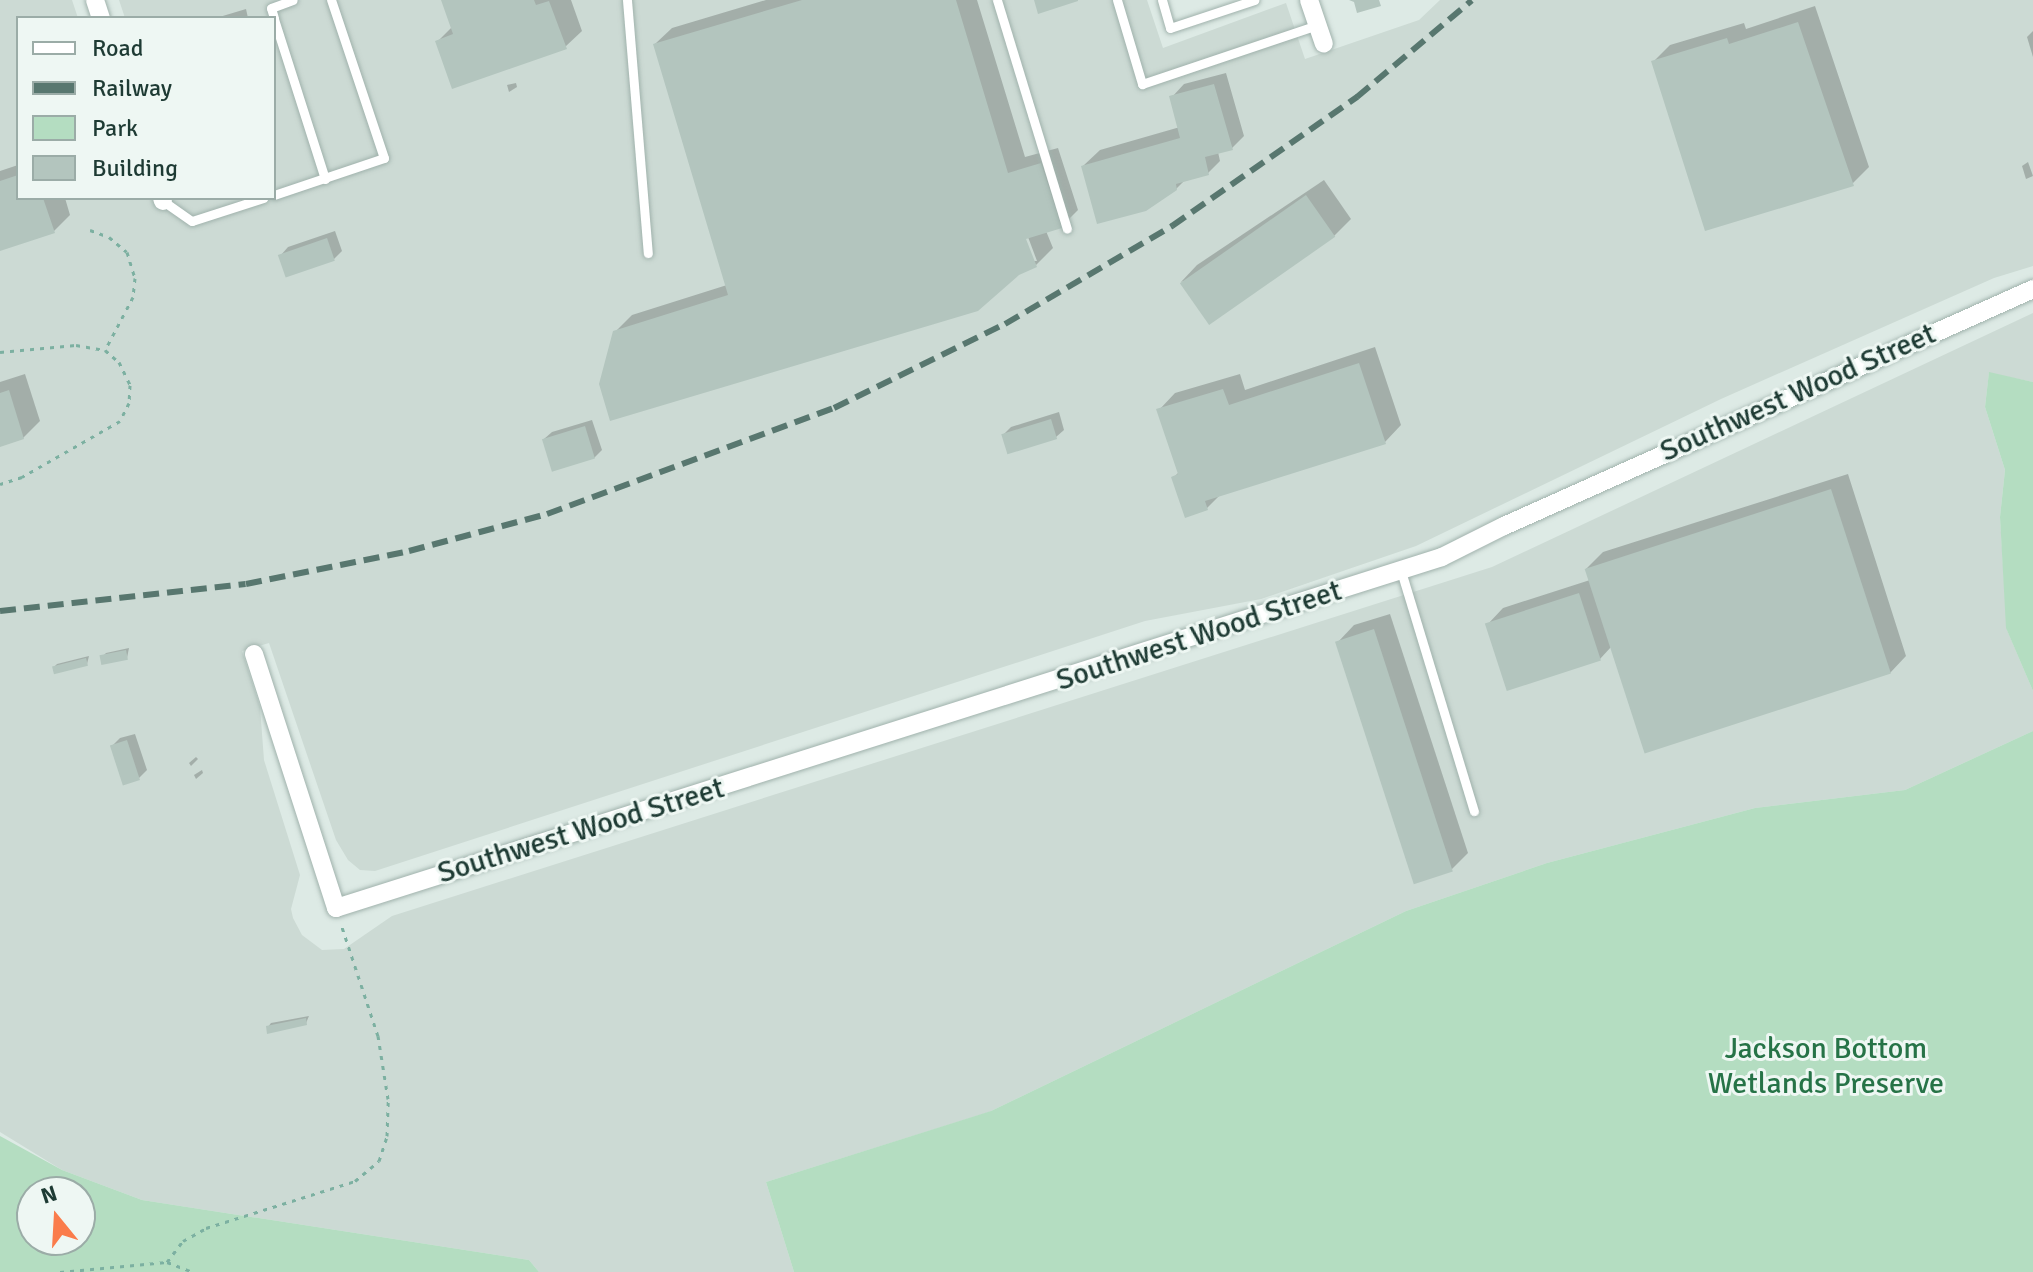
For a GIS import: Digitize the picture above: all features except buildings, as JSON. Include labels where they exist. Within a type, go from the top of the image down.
[{"type":"street","points":[[1309,0],[1324,44]]},
{"type":"street","name":"Southwest Wood Street","points":[[336,908],[1460,551],[1504,526],[2033,289]]},
{"type":"street","points":[[254,654],[336,908]]},
{"type":"lane","points":[[273,16],[271,8],[293,0]]},
{"type":"lane","points":[[276,194],[384,158],[331,0]]},
{"type":"lane","points":[[627,0],[648,253]]},
{"type":"lane","points":[[997,0],[1067,229]]},
{"type":"lane","points":[[1117,0],[1142,84],[1317,25]]},
{"type":"lane","points":[[1162,0],[1170,28],[1254,0]]},
{"type":"lane","points":[[276,24],[325,179]]},
{"type":"lane","points":[[163,200],[192,221],[257,200]]},
{"type":"lane","points":[[1401,571],[1474,811]]},
{"type":"path","points":[[90,230],[109,237],[127,252],[135,278],[133,297],[105,350]]},
{"type":"path","points":[[0,352],[76,345],[105,350],[119,362],[130,385],[129,403],[120,421],[22,477],[0,484]]},
{"type":"path","points":[[167,1262],[183,1241],[206,1228],[355,1181],[379,1161],[387,1136],[388,1099],[378,1036],[336,908]]},
{"type":"path","points":[[60,1272],[167,1262],[193,1272]]},
{"type":"shaded area","points":[[0,0],[72,0],[77,16],[16,16],[16,200],[276,200],[276,16],[124,16],[119,0],[1147,0],[1163,48],[1286,3],[1305,59],[1419,20],[1440,0],[2033,0],[2033,266],[1994,278],[1721,399],[1416,546],[1261,599],[1145,621],[375,871],[360,870],[348,860],[336,840],[269,643],[242,651],[260,707],[264,760],[300,875],[291,909],[293,918],[302,935],[322,950],[344,949],[392,916],[1492,567],[2033,313],[2033,382],[1989,373],[1985,407],[2005,470],[2000,517],[2007,630],[2033,691],[2033,731],[1905,790],[1755,808],[1547,863],[1406,911],[989,1112],[766,1182],[794,1272],[539,1272],[529,1260],[142,1200],[96,1183],[96,1176],[78,1176],[62,1170],[0,1132]]},
{"type":"green space","points":[[1989,372],[2033,382],[2033,691],[2006,628],[2000,517],[2005,470],[1985,407]]},
{"type":"green space","name":"Jackson Bottom Wetlands Preserve","points":[[2033,731],[2033,1272],[794,1272],[766,1182],[991,1111],[1406,911],[1547,863],[1755,808],[1905,790]]},
{"type":"green space","points":[[0,1136],[78,1176],[16,1176],[16,1256],[96,1256],[96,1183],[142,1200],[529,1260],[539,1272],[0,1272]]},
{"type":"railway","points":[[0,611],[246,584],[409,551],[547,514],[834,408],[1005,324],[1172,226],[1357,97],[1472,0]]}]
